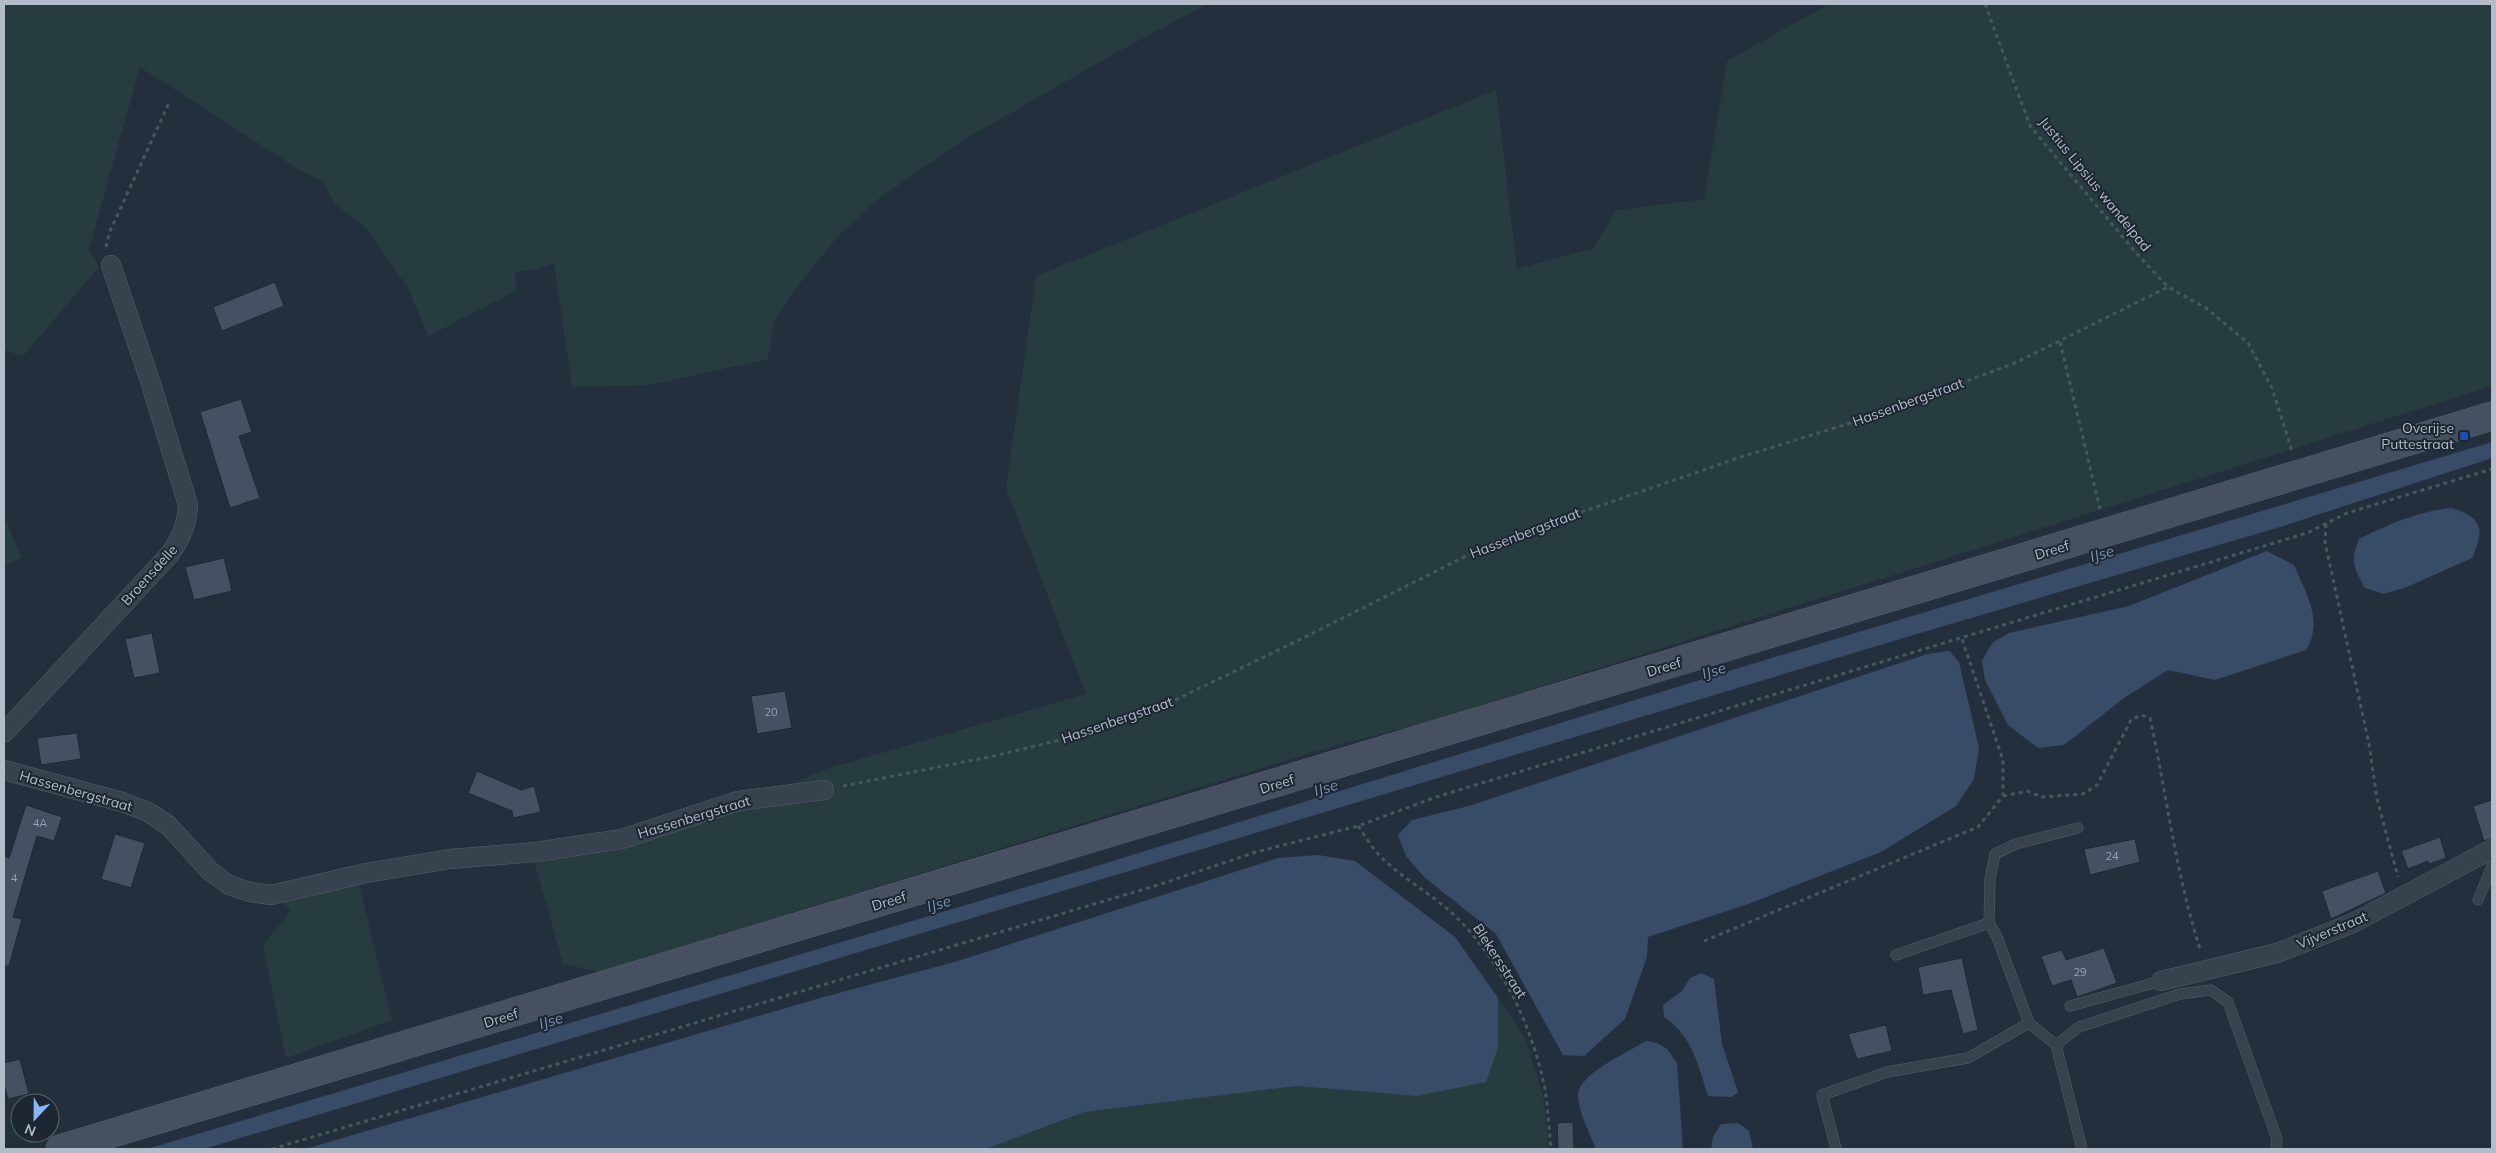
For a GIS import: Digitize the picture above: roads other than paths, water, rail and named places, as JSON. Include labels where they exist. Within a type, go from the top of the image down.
[{"type":"main road","name":"Dreef","points":[[60,1149],[2106,534],[2492,416]]},
{"type":"street","name":"Broensdelle","points":[[4,733],[170,554],[182,536],[187,521],[188,505],[152,384],[111,265]]},
{"type":"street","name":"Hassenbergstraat","points":[[4,770],[122,802],[148,812],[168,825],[210,871],[229,886],[271,895],[366,874],[450,859],[536,852],[622,840],[738,801],[824,790]]},
{"type":"street","name":"Vijverstraat","points":[[2161,981],[2277,953],[2353,923],[2492,850]]},
{"type":"lane","points":[[2078,828],[2016,844],[1995,854],[1990,879],[1989,923],[1997,937],[2029,1023],[2056,1045],[2082,1149]]},
{"type":"lane","points":[[2478,900],[2492,866]]},
{"type":"lane","points":[[1896,955],[1989,923]]},
{"type":"lane","points":[[2070,1006],[2161,981]]},
{"type":"lane","points":[[2056,1045],[2079,1027],[2180,994],[2211,990],[2228,1002],[2277,1139],[2276,1149]]},
{"type":"lane","points":[[1836,1149],[1822,1095],[1887,1072],[1968,1058],[2029,1023]]},
{"type":"water","points":[[2492,442],[2492,458],[2280,527],[1927,631],[204,1149],[147,1149],[1090,868],[1752,664]]},
{"type":"water","points":[[2452,508],[2470,516],[2478,526],[2479,540],[2472,558],[2407,587],[2384,594],[2365,588],[2354,564],[2359,539],[2404,519]]},
{"type":"water","points":[[2267,551],[2294,565],[2308,597],[2313,618],[2313,629],[2306,650],[2215,680],[2168,670],[2124,698],[2064,745],[2038,748],[2008,725],[1985,680],[1982,661],[1992,643],[2009,633],[2129,606]]},
{"type":"water","points":[[1949,651],[1959,662],[1979,748],[1974,779],[1956,806],[1881,852],[1748,904],[1648,937],[1647,957],[1625,1019],[1584,1056],[1563,1055],[1496,934],[1424,877],[1406,856],[1398,835],[1412,820],[1469,806],[1927,654]]},
{"type":"water","points":[[1318,855],[1355,861],[1455,937],[1498,998],[1498,1048],[1486,1082],[1416,1096],[1297,1086],[1085,1112],[986,1149],[305,1149],[820,998],[958,961],[1278,858]]},
{"type":"water","points":[[1701,973],[1714,979],[1722,1044],[1738,1092],[1732,1097],[1708,1096],[1693,1052],[1688,1043],[1682,1033],[1664,1017],[1663,1005],[1682,991],[1690,978]]},
{"type":"water","points":[[1646,1041],[1657,1043],[1667,1049],[1677,1063],[1683,1149],[1596,1149],[1580,1108],[1578,1094],[1581,1086],[1606,1064]]},
{"type":"water","points":[[1738,1123],[1749,1131],[1753,1149],[1711,1149],[1713,1137],[1721,1124]]},
{"type":"place","name":"Overijse Puttestraat","points":[[2464,436]]},
{"type":"water label","name":"IJse","points":[[2102,554]]},
{"type":"water label","name":"IJse","points":[[1714,671]]},
{"type":"water label","name":"IJse","points":[[1326,788]]},
{"type":"water label","name":"IJse","points":[[939,904]]},
{"type":"water label","name":"IJse","points":[[551,1021]]}]
